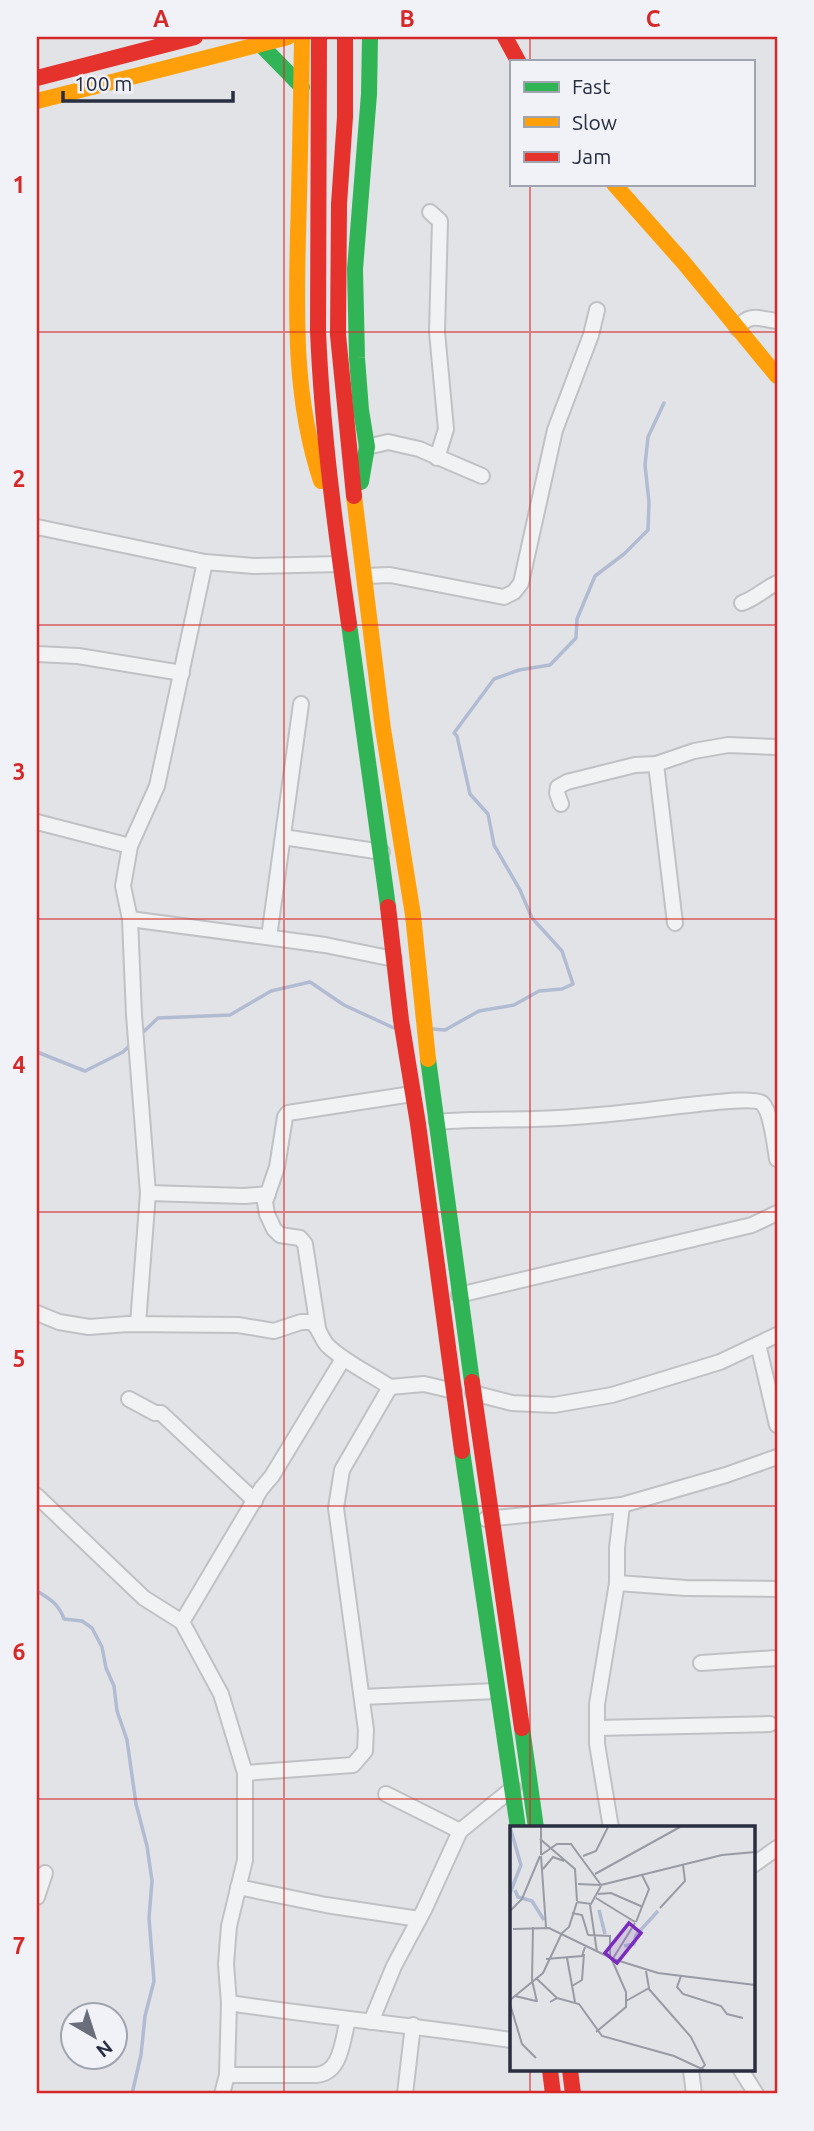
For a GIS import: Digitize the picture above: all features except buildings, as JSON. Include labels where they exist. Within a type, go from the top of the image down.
[{"type":"main road","points":[[37,78],[195,37]]},
{"type":"main road","points":[[37,101],[288,37]]},
{"type":"main road","points":[[302,37],[296,293],[299,388],[312,458],[335,516]]},
{"type":"main road","points":[[319,37],[320,376],[340,564],[382,852],[401,1020],[471,1521],[518,1826]]},
{"type":"main road","points":[[345,37],[338,335],[355,510],[383,729],[413,915],[422,1016],[459,1295],[536,1826]]},
{"type":"main road","points":[[355,510],[367,447],[358,371],[355,269],[369,94],[370,37]]},
{"type":"main road","points":[[369,94],[387,37]]},
{"type":"main road","points":[[505,37],[517,60]]},
{"type":"main road","points":[[260,44],[302,87]]},
{"type":"main road","points":[[616,186],[684,263],[777,376]]},
{"type":"main road","points":[[550,2072],[553,2094]]},
{"type":"main road","points":[[569,2072],[573,2094]]},
{"type":"street","points":[[430,212],[440,221],[437,332],[446,429],[437,458]]},
{"type":"street","points":[[365,576],[390,575],[504,597],[514,592],[521,583],[559,415],[591,335],[597,310]]},
{"type":"street","points":[[737,328],[745,320],[755,317],[777,321]]},
{"type":"street","points":[[367,447],[387,442],[419,449],[482,476]]},
{"type":"street","points":[[37,527],[205,562],[254,566],[340,564]]},
{"type":"street","points":[[138,1324],[148,1193],[134,1015],[130,919],[123,886],[130,846],[157,786],[205,562]]},
{"type":"street","points":[[742,603],[757,597],[767,587],[777,583]]},
{"type":"street","points":[[37,654],[78,656],[182,673]]},
{"type":"street","points":[[269,937],[301,704]]},
{"type":"street","points":[[561,804],[558,787],[567,782],[635,765],[656,764],[694,751],[728,745],[777,747]]},
{"type":"street","points":[[656,764],[675,923]]},
{"type":"street","points":[[37,822],[130,846]]},
{"type":"street","points":[[283,837],[382,852]]},
{"type":"street","points":[[130,919],[325,945],[394,960]]},
{"type":"street","points":[[412,1094],[288,1113],[285,1117],[277,1167],[265,1202],[274,1229],[287,1238],[300,1238],[305,1244],[318,1328],[325,1343],[343,1359],[390,1387],[424,1384],[454,1391]]},
{"type":"street","points":[[437,1122],[485,1118],[533,1119],[718,1102],[758,1101],[764,1104],[768,1113],[777,1159]]},
{"type":"street","points":[[148,1193],[244,1196],[268,1194]]},
{"type":"street","points":[[459,1295],[752,1225],[777,1213]]},
{"type":"street","points":[[37,1313],[60,1322],[89,1327],[138,1324],[238,1325],[274,1331],[301,1322],[312,1322],[318,1328]]},
{"type":"street","points":[[473,1393],[512,1403],[554,1405],[612,1395],[720,1362],[777,1335]]},
{"type":"street","points":[[758,1344],[777,1425]]},
{"type":"street","points":[[182,1622],[343,1359]]},
{"type":"street","points":[[246,1773],[353,1765],[365,1751],[366,1730],[362,1697],[335,1508],[342,1470],[390,1387]]},
{"type":"street","points":[[129,1399],[155,1413],[161,1413],[255,1501]]},
{"type":"street","points":[[471,1521],[622,1505],[777,1457]]},
{"type":"street","points":[[37,1496],[144,1598],[182,1622],[221,1694],[246,1773],[245,1860],[229,1926],[227,1951],[227,2075],[222,2094]]},
{"type":"street","points":[[611,1826],[597,1744],[597,1704],[617,1583],[617,1548],[622,1505]]},
{"type":"street","points":[[617,1583],[686,1588],[777,1589]]},
{"type":"street","points":[[701,1663],[777,1658]]},
{"type":"street","points":[[362,1697],[496,1691]]},
{"type":"street","points":[[597,1728],[770,1724]]},
{"type":"street","points":[[372,2022],[394,1966],[460,1831],[513,1788]]},
{"type":"street","points":[[386,1794],[460,1831]]},
{"type":"street","points":[[754,1864],[777,1848]]},
{"type":"street","points":[[37,1897],[45,1873]]},
{"type":"street","points":[[238,1887],[314,1903],[419,1919]]},
{"type":"street","points":[[229,2003],[348,2020],[413,2025],[510,2040]]},
{"type":"street","points":[[227,2075],[316,2075],[329,2072],[337,2063],[348,2020]]},
{"type":"street","points":[[405,2094],[413,2025]]},
{"type":"street","points":[[691,2072],[694,2094]]},
{"type":"street","points":[[742,2072],[756,2094]]},
{"type":"waterway","points":[[433,1029],[445,1030],[479,1011],[514,1005],[539,991],[562,989],[573,984],[562,951],[532,918],[520,890],[494,845],[488,814],[470,794],[457,736],[454,733],[494,679],[519,670],[550,665],[576,638],[577,619],[595,576],[624,554],[648,530],[649,502],[645,465],[648,437],[664,403]]},
{"type":"waterway","points":[[139,1036],[158,1018],[230,1015],[271,991],[310,982],[344,1005],[394,1028]]},
{"type":"waterway","points":[[37,1052],[85,1071],[123,1052],[131,1044]]},
{"type":"waterway","points":[[37,1591],[57,1606],[64,1619],[82,1621],[92,1628],[102,1647],[106,1668],[114,1686],[117,1711],[127,1740],[136,1804],[147,1846],[152,1881],[149,1918],[154,1981],[145,2016],[141,2055],[132,2094]]},
{"type":"traffic: fast","points":[[361,482],[367,447],[357,358],[355,269],[369,94],[370,37]]},
{"type":"traffic: fast","points":[[260,44],[302,87]]},
{"type":"traffic: fast","points":[[349,624],[388,907]]},
{"type":"traffic: fast","points":[[428,1059],[472,1382]]},
{"type":"traffic: fast","points":[[462,1451],[518,1826]]},
{"type":"traffic: fast","points":[[522,1728],[536,1826]]},
{"type":"traffic: slow","points":[[37,101],[288,37]]},
{"type":"traffic: slow","points":[[302,37],[297,328],[301,389],[312,450],[321,481]]},
{"type":"traffic: slow","points":[[616,186],[684,263],[777,376]]},
{"type":"traffic: slow","points":[[354,496],[383,729],[413,915],[428,1059]]},
{"type":"traffic: jam","points":[[37,78],[195,37]]},
{"type":"traffic: jam","points":[[319,37],[318,331],[330,478],[349,624]]},
{"type":"traffic: jam","points":[[345,37],[338,335],[354,496]]},
{"type":"traffic: jam","points":[[505,37],[517,60]]},
{"type":"traffic: jam","points":[[388,907],[401,1020],[418,1124],[462,1451]]},
{"type":"traffic: jam","points":[[472,1382],[522,1728]]},
{"type":"traffic: jam","points":[[550,2072],[553,2094]]},
{"type":"traffic: jam","points":[[570,2072],[573,2094]]}]
